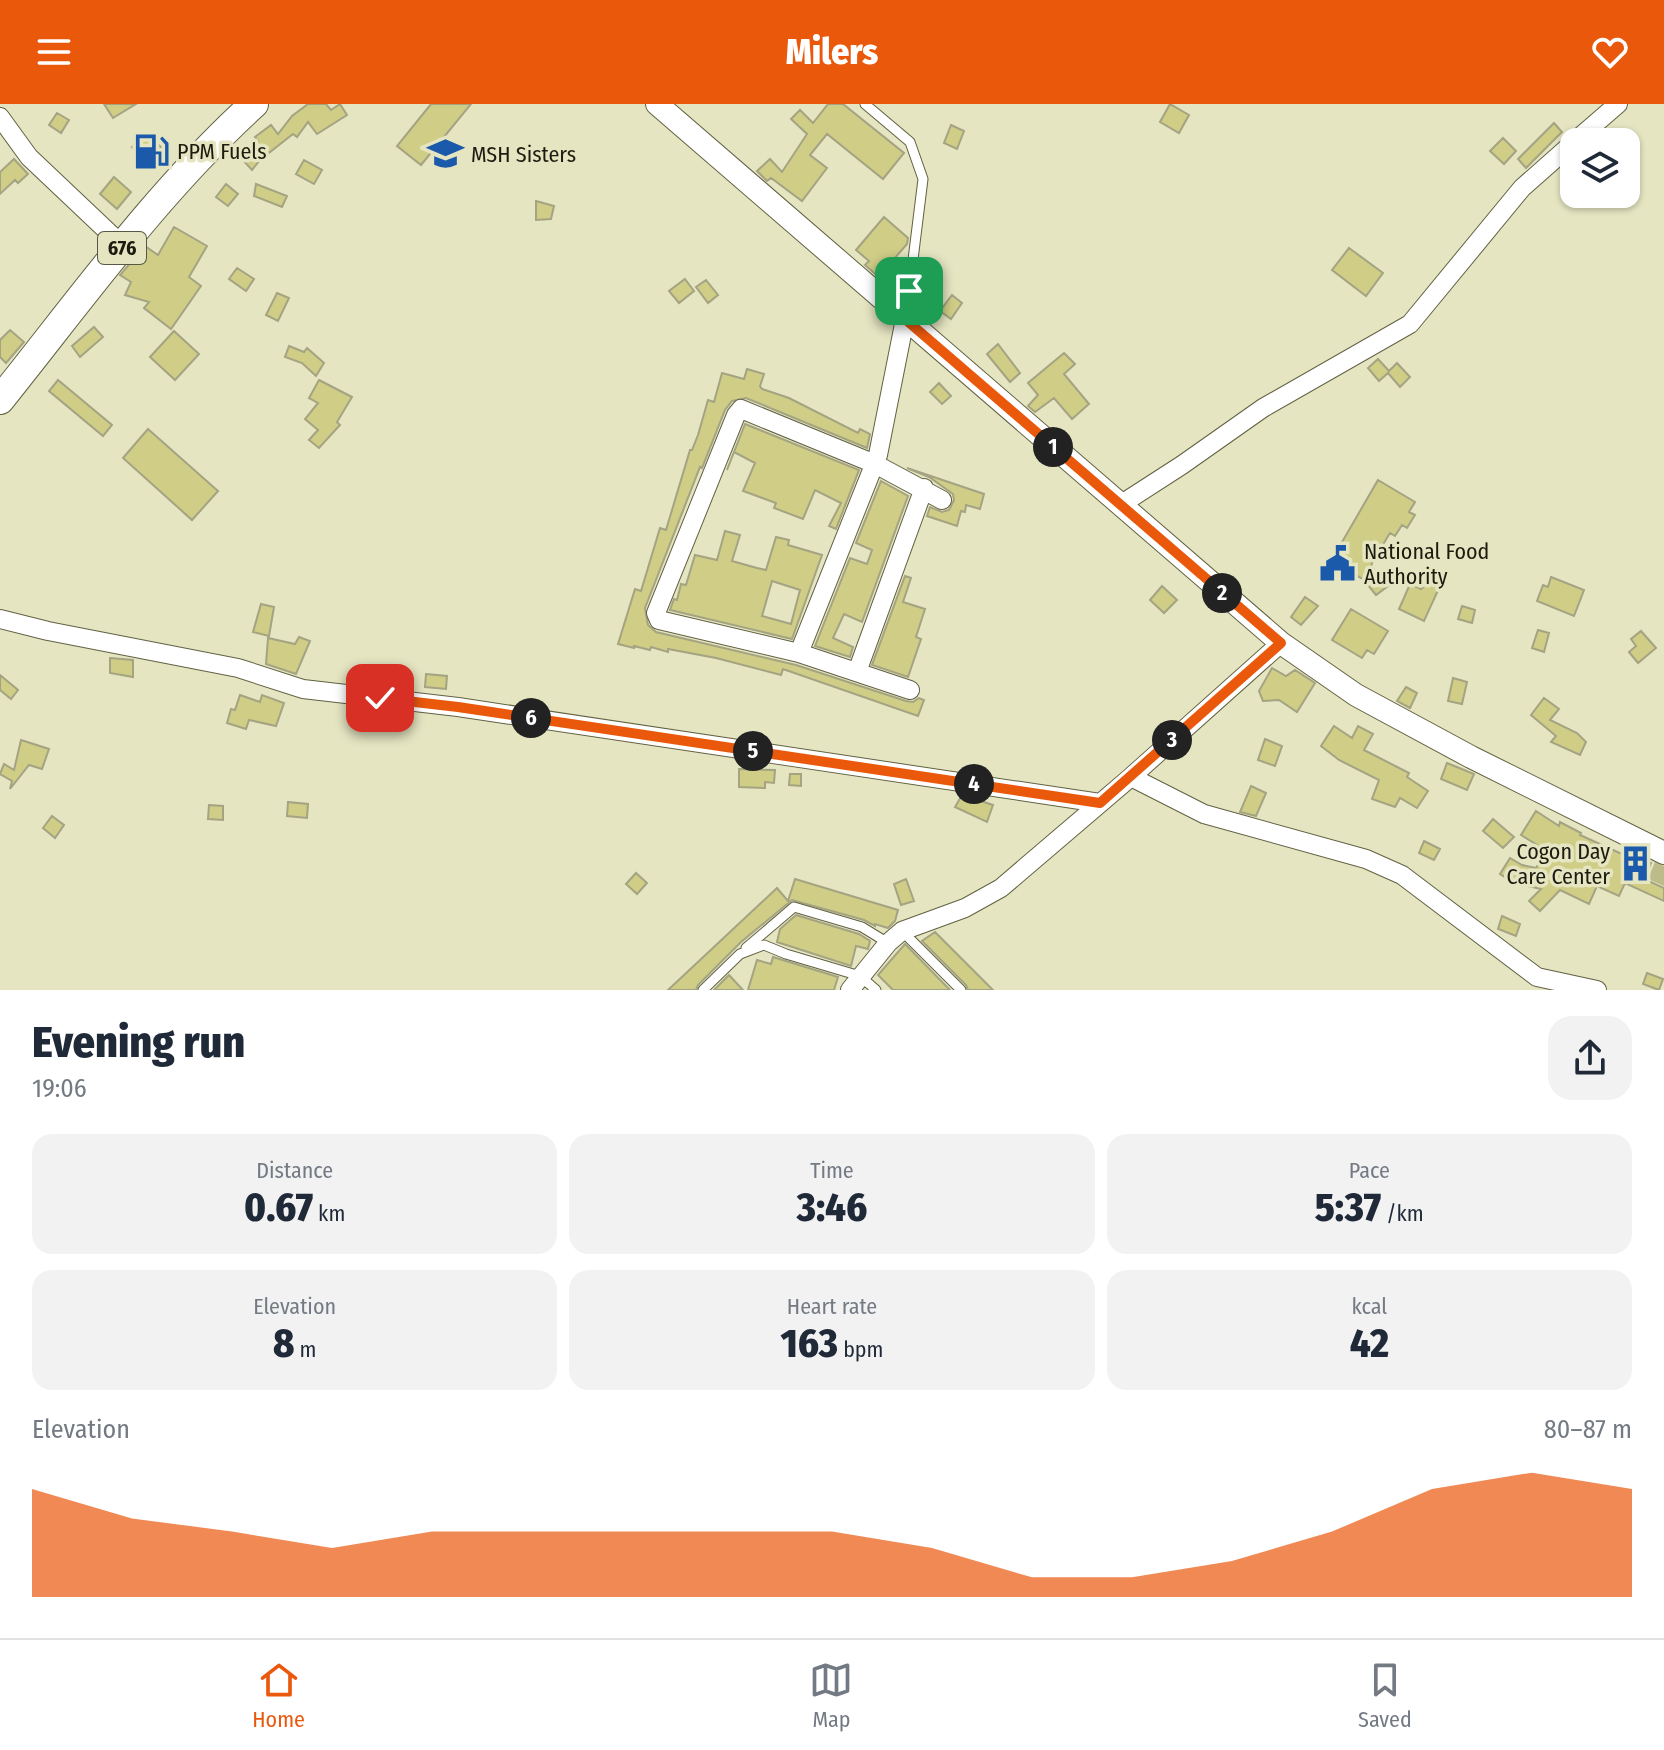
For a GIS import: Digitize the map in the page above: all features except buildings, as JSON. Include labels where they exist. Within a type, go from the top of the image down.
[{"type":"main road","name":"676","points":[[0,400],[123,246],[217,138],[254,104]]},
{"type":"street","points":[[657,104],[1281,643],[1356,695],[1471,757],[1664,853]]},
{"type":"street","points":[[1590,128],[1618,104]]},
{"type":"street","points":[[0,117],[29,157],[123,246]]},
{"type":"street","points":[[1120,505],[1263,408],[1410,324],[1522,188],[1560,154]]},
{"type":"street","points":[[799,653],[875,464],[905,319]]},
{"type":"street","points":[[910,690],[799,653],[659,620],[656,613],[741,409],[875,464],[942,500]]},
{"type":"street","points":[[857,672],[924,488]]},
{"type":"street","points":[[0,619],[238,668],[303,689],[458,707],[1100,803]]},
{"type":"street","points":[[855,983],[895,937],[965,908],[1001,888],[1281,643]]},
{"type":"street","points":[[1131,777],[1204,814],[1366,859],[1402,875],[1537,977],[1597,990]]},
{"type":"lane","points":[[865,104],[910,142],[923,179],[905,319]]},
{"type":"lane","points":[[703,990],[794,907],[895,937],[961,990]]},
{"type":"lane","points":[[740,954],[764,945],[876,990]]},
{"type":"shaded area","points":[[1655,862],[1664,866],[1664,886],[1648,879]]},
{"type":"place","name":"PPM Fuels","points":[[151,151]]},
{"type":"place","name":"MSH Sisters","points":[[445,154]]},
{"type":"place","name":"National Food Authority","points":[[1338,564]]},
{"type":"place","name":"Cogon Day Care Center","points":[[1636,864]]},
{"type":"route","points":[[380,698],[1100,803],[1281,643],[905,319],[909,291]]}]
